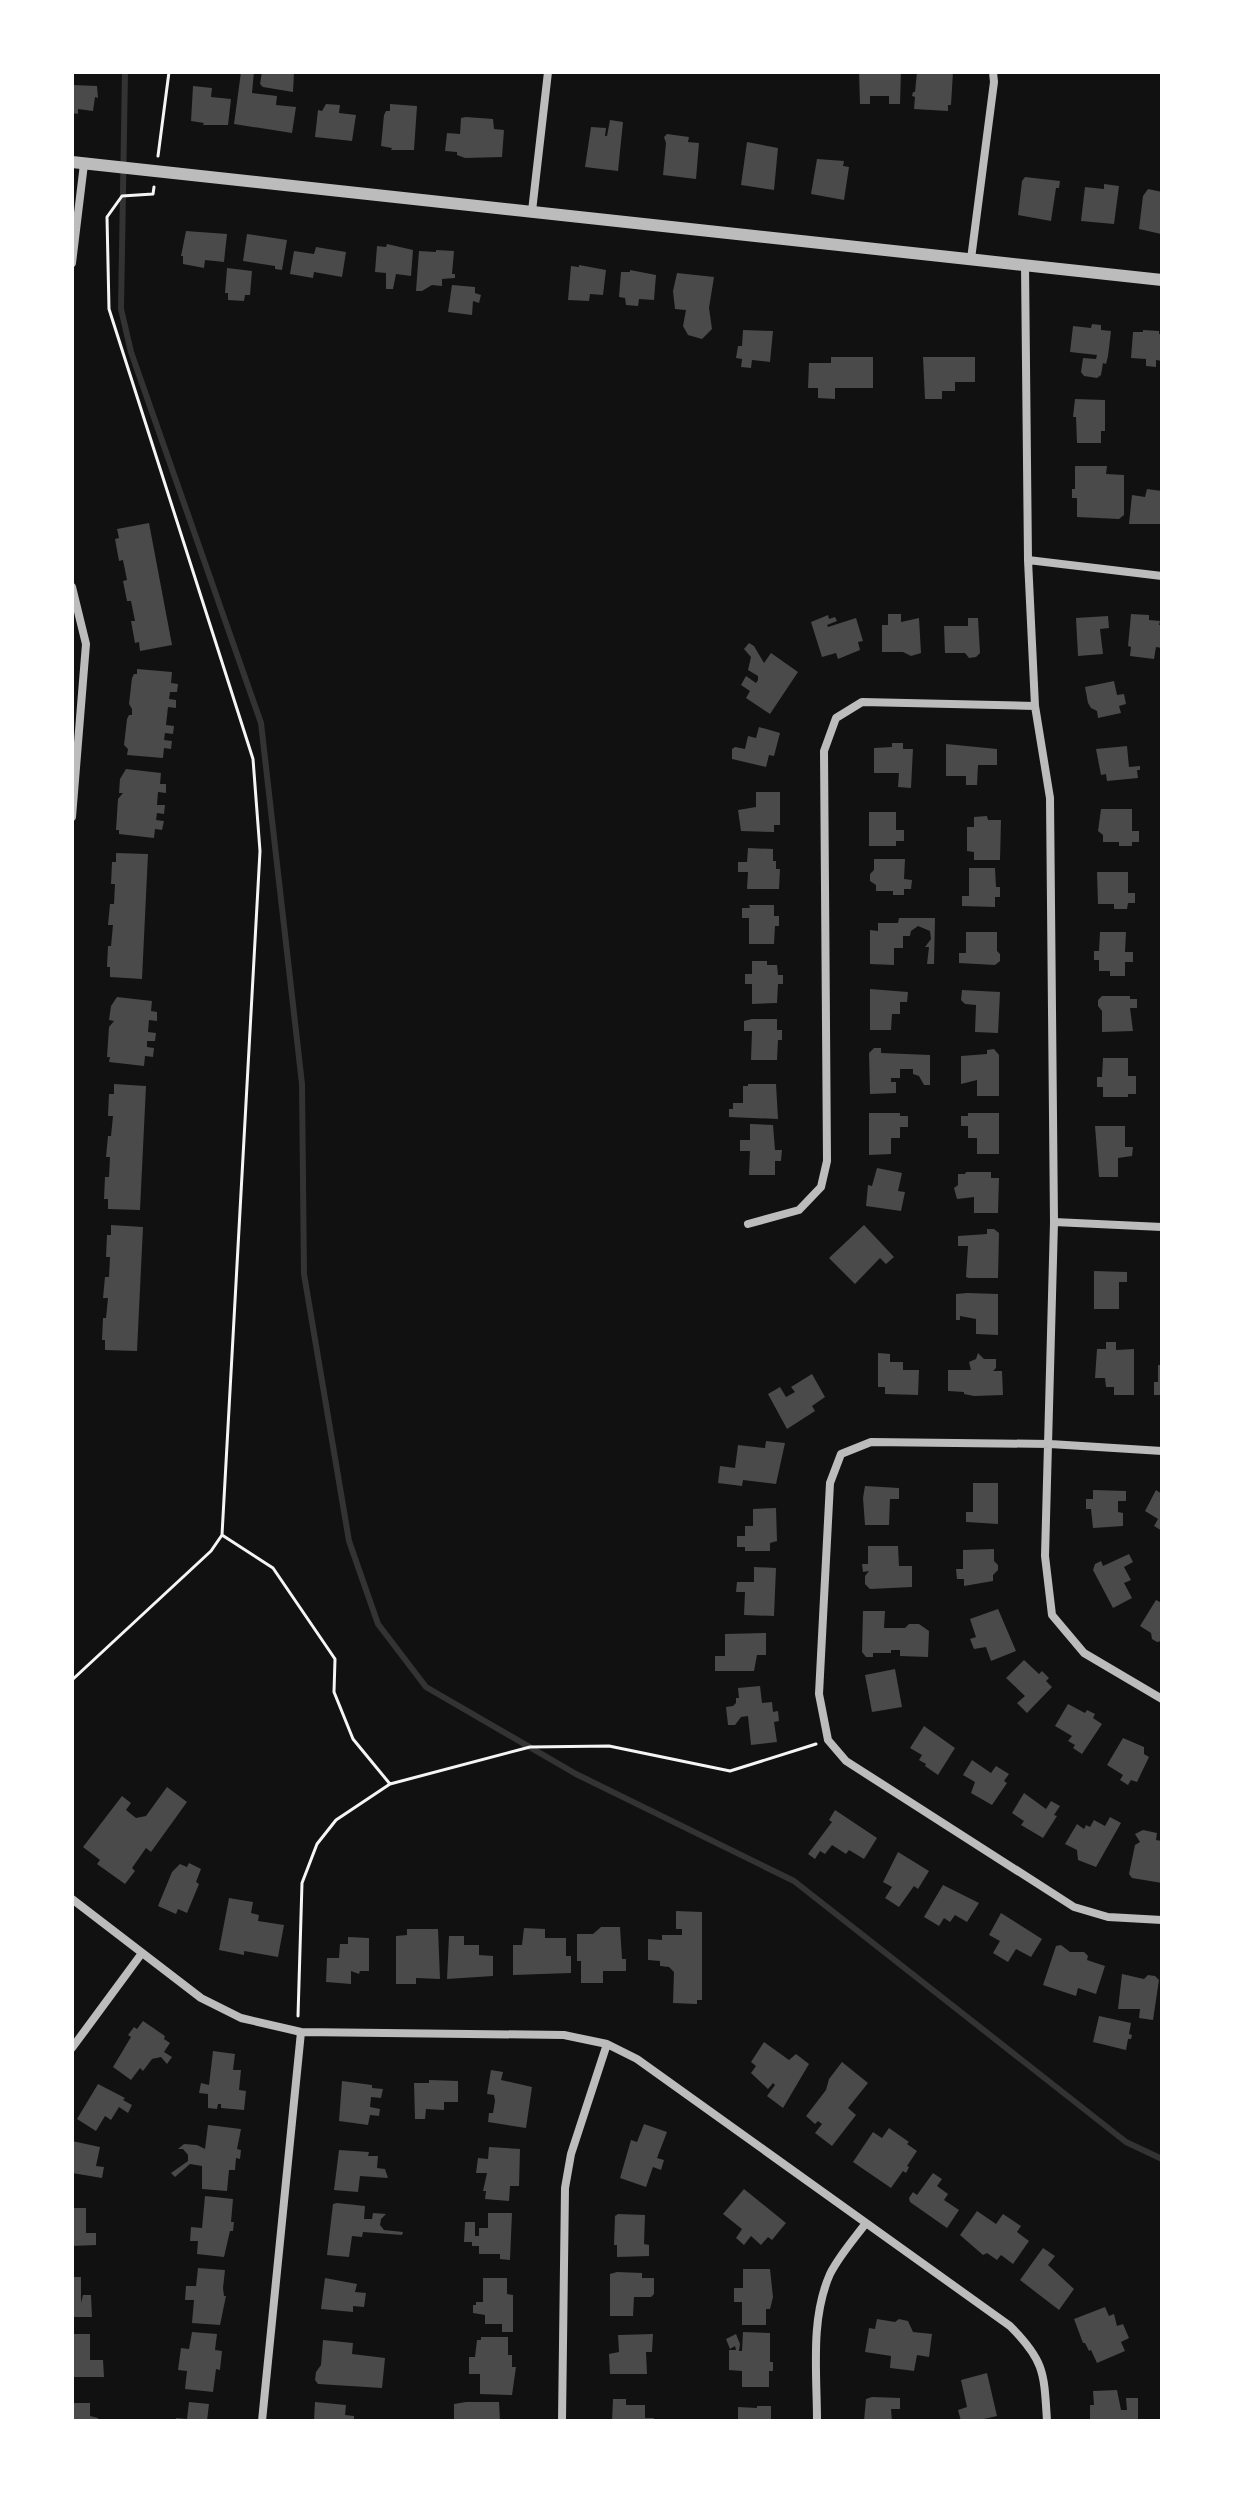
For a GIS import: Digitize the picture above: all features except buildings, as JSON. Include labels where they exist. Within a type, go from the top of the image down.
[{"type":"street","points":[[532,211],[548,72]]},
{"type":"street","points":[[971,259],[993,72]]},
{"type":"street","points":[[72,263],[78,163],[1162,280]]},
{"type":"street","points":[[1025,265],[1028,560],[1035,706],[1050,798],[1054,1222],[1045,1556],[1052,1615],[1084,1653],[1162,1699]]},
{"type":"street","points":[[1028,560],[1162,576]]},
{"type":"street","points":[[72,587],[86,644],[72,817]]},
{"type":"street","points":[[748,1224],[799,1210],[821,1187],[827,1161],[824,751],[836,718],[862,702],[1035,706]]},
{"type":"street","points":[[1054,1222],[1162,1227]]},
{"type":"street","points":[[1162,1451],[1050,1444],[871,1442],[841,1454],[830,1483],[819,1694],[828,1740],[846,1761],[1074,1907],[1108,1917],[1162,1920]]},
{"type":"street","points":[[72,1899],[201,1998],[241,2018],[301,2032],[564,2035],[607,2044],[637,2059],[1010,2326],[1029,2345],[1044,2374],[1047,2421]]},
{"type":"street","points":[[72,2048],[142,1953]]},
{"type":"street","points":[[262,2421],[301,2032]]},
{"type":"street","points":[[562,2421],[565,2188],[571,2154],[607,2044]]},
{"type":"street","points":[[817,2421],[817,2322],[822,2295],[832,2271],[866,2223]]},
{"type":"path","points":[[72,1680],[211,1551],[222,1535],[260,851],[253,759],[109,309],[107,217],[122,196],[153,194],[169,72]]},
{"type":"path","points":[[222,1535],[273,1568],[335,1659],[334,1692],[353,1739],[390,1784]]},
{"type":"path","points":[[301,2032],[298,2016],[302,1883],[317,1844],[336,1820],[390,1784],[530,1747],[609,1746],[730,1771],[828,1740]]},
{"type":"waterway","points":[[125,72],[121,309],[131,352],[261,723],[302,1084],[304,1274],[349,1541],[378,1624],[426,1687],[576,1774],[794,1881],[1126,2142],[1162,2159]]}]
